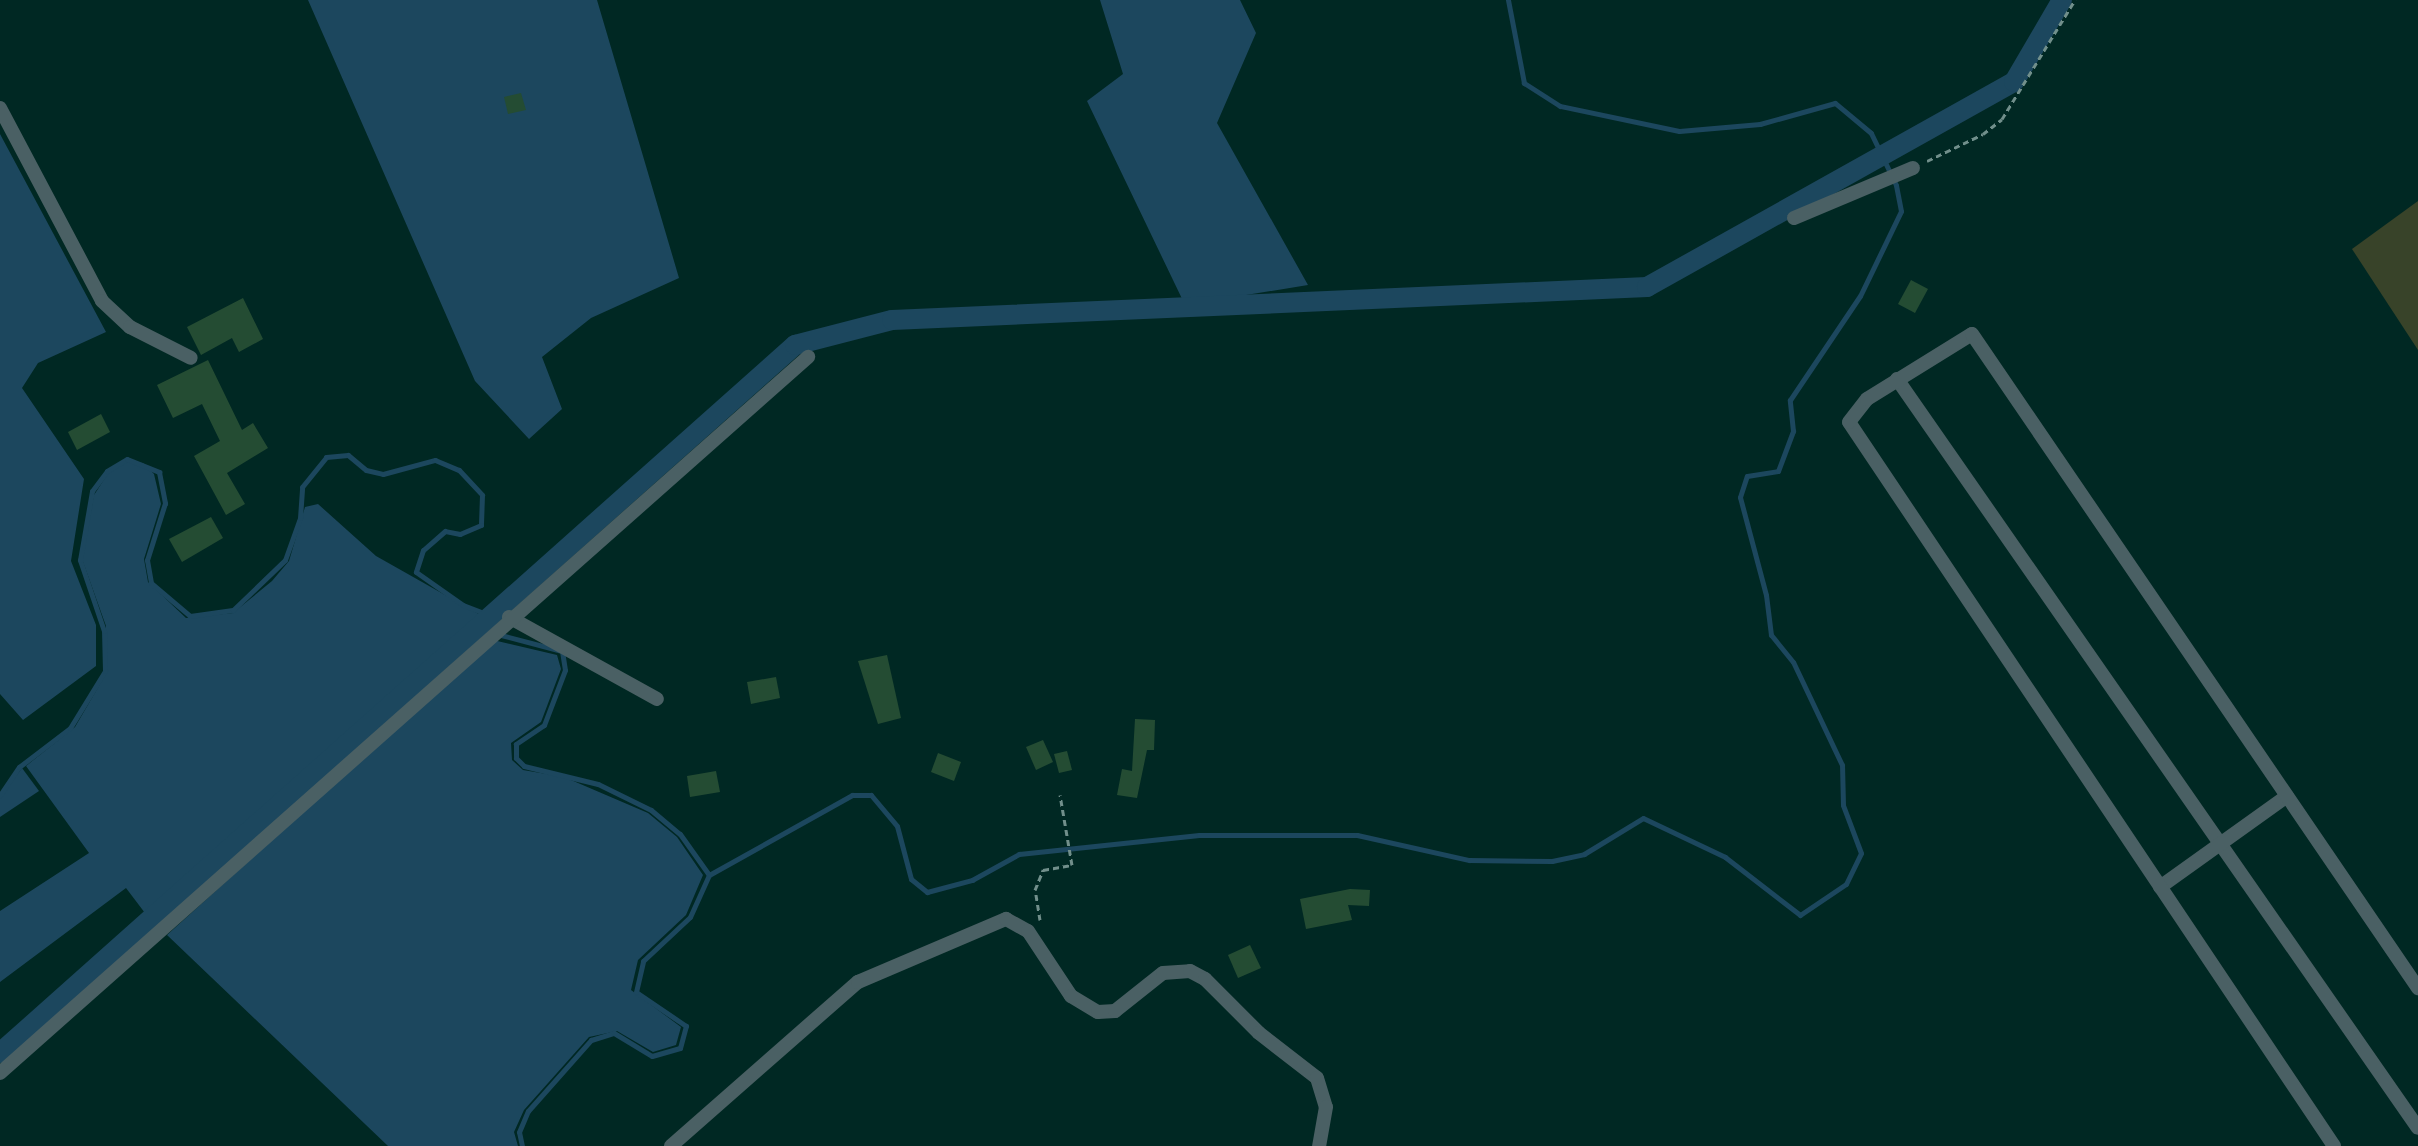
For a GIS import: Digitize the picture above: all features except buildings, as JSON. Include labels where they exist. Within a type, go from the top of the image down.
[{"type":"street","points":[[0,108],[102,301],[130,327],[191,358]]},
{"type":"street","points":[[1794,218],[1913,168]]},
{"type":"street","points":[[2334,1146],[1849,422],[1867,399],[1972,334],[2418,988]]},
{"type":"street","points":[[0,1073],[494,630],[808,357]]},
{"type":"street","points":[[1897,379],[2218,845],[2418,1128]]},
{"type":"street","points":[[509,617],[657,699]]},
{"type":"street","points":[[2160,887],[2287,796]]},
{"type":"street","points":[[671,1146],[858,982],[993,920],[1016,921],[1041,949],[1071,996],[1098,1012],[1115,1011],[1163,973],[1190,971],[1205,979],[1259,1033],[1317,1078],[1326,1107],[1319,1146]]},
{"type":"path","points":[[1913,168],[1983,134],[2002,119],[2075,0]]},
{"type":"path","points":[[1041,949],[1035,890],[1043,870],[1072,865],[1060,795]]},
{"type":"green space","points":[[2418,201],[2418,350],[2352,249]]},
{"type":"water","points":[[308,0],[597,0],[679,278],[591,318],[542,357],[562,409],[529,439],[475,381]]},
{"type":"water","points":[[1100,0],[1240,0],[1256,33],[1217,123],[1308,285],[1185,305],[1087,101],[1123,74]]},
{"type":"water","points":[[0,134],[106,332],[38,363],[22,388],[84,479],[71,561],[96,625],[96,666],[23,720],[0,694]]},
{"type":"water","points":[[127,461],[143,463],[154,474],[161,504],[144,559],[148,582],[186,618],[233,613],[272,581],[289,561],[305,507],[318,504],[376,556],[484,617],[148,917],[126,888],[0,982],[0,911],[89,853],[26,766],[75,727],[106,674],[106,626],[82,559],[94,495],[109,472]]},
{"type":"water","points":[[493,640],[557,655],[561,669],[541,722],[511,743],[512,760],[523,770],[564,777],[648,813],[677,837],[703,875],[686,915],[638,960],[631,990],[681,1027],[676,1045],[653,1052],[617,1031],[589,1037],[524,1110],[514,1132],[518,1146],[388,1146],[167,935]]},
{"type":"water","points":[[22,768],[39,791],[0,817],[0,797]]},
{"type":"waterway","points":[[522,1146],[519,1132],[528,1111],[591,1040],[614,1033],[652,1056],[680,1048],[686,1026],[636,992],[643,961],[690,917],[709,875],[852,795],[871,795],[897,826],[911,879],[927,892],[972,880],[1019,854],[1199,835],[1357,835],[1469,860],[1552,861],[1584,854],[1643,818],[1725,857],[1800,915],[1846,884],[1861,853],[1843,805],[1842,765],[1793,662],[1771,635],[1766,595],[1740,497],[1747,476],[1778,471],[1793,431],[1790,400],[1860,296],[1901,211],[1896,185],[1871,133],[1835,103],[1760,124],[1679,131],[1560,106],[1524,83],[1508,0]]},
{"type":"waterway","points":[[0,1053],[795,345],[892,320],[1647,287],[2014,82],[2062,0]]},
{"type":"waterway","points":[[0,795],[19,767],[70,728],[105,671],[104,631],[80,560],[92,491],[107,471],[127,459],[159,472],[165,503],[147,560],[151,583],[190,616],[233,610],[285,560],[300,518],[302,487],[326,457],[348,455],[366,470],[383,474],[435,460],[459,470],[482,495],[481,525],[460,534],[445,531],[423,550],[416,572],[463,605],[491,616],[497,634],[562,651],[565,670],[544,725],[516,744],[516,758],[524,766],[598,784],[651,810],[680,834],[709,875]]}]
